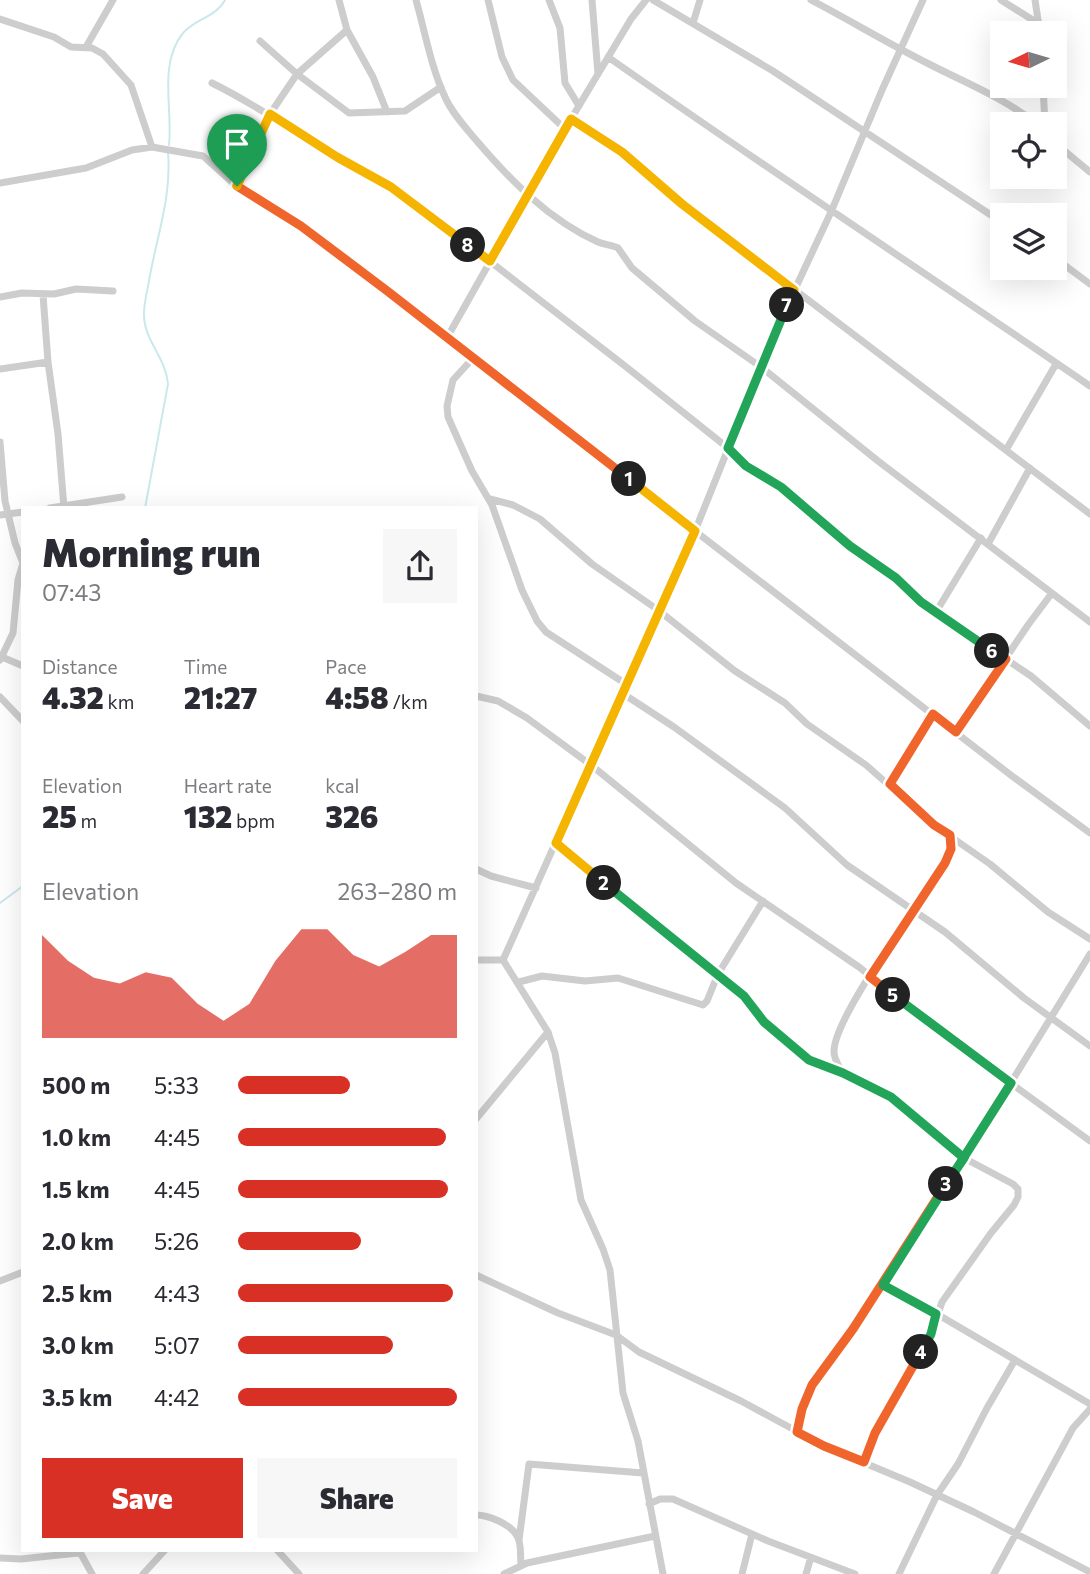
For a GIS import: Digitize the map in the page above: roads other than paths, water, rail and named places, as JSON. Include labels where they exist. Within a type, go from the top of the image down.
[{"type":"street","points":[[86,47],[113,0]]},
{"type":"street","points":[[339,0],[347,30],[373,77],[387,112]]},
{"type":"street","points":[[416,0],[441,87],[456,116],[490,157],[527,195],[580,233],[618,248],[632,268],[695,321],[761,367],[878,461],[1090,622]]},
{"type":"street","points":[[488,0],[502,57],[513,79],[521,90],[565,129]]},
{"type":"street","points":[[549,0],[560,28],[565,83],[579,106]]},
{"type":"street","points":[[592,0],[598,75]]},
{"type":"street","points":[[448,336],[565,129],[646,0]]},
{"type":"street","points":[[653,0],[773,71],[990,214]]},
{"type":"street","points":[[693,23],[700,0]]},
{"type":"street","points":[[811,0],[1018,112]]},
{"type":"street","points":[[503,960],[695,531],[794,290],[831,212],[923,0]]},
{"type":"street","points":[[1001,0],[1034,21]]},
{"type":"street","points":[[1035,0],[1038,21]]},
{"type":"street","points":[[0,19],[54,37],[71,47],[97,49],[103,54],[131,85],[152,147]]},
{"type":"street","points":[[237,186],[270,114],[297,74],[347,30]]},
{"type":"street","points":[[260,41],[345,112],[359,115],[411,109],[441,87]]},
{"type":"street","points":[[608,57],[831,212],[856,226],[1090,386]]},
{"type":"street","points":[[212,83],[270,114],[329,153],[391,187],[490,261],[728,448],[746,466],[781,487],[844,540],[896,578],[914,597],[1042,685],[1090,726]]},
{"type":"street","points":[[571,119],[622,152],[682,204],[1090,514]]},
{"type":"street","points":[[0,183],[86,168],[132,150],[152,147],[203,156],[237,186],[309,232],[448,336],[695,531],[1090,833]]},
{"type":"street","points":[[1067,154],[1090,172]]},
{"type":"street","points":[[1067,267],[1090,284]]},
{"type":"street","points":[[0,297],[22,293],[43,295],[76,289],[113,291]]},
{"type":"street","points":[[43,295],[64,506],[122,497]]},
{"type":"street","points":[[474,357],[454,377],[447,411],[472,471],[490,499],[518,580],[539,625],[550,635],[626,684]]},
{"type":"street","points":[[0,369],[48,362]]},
{"type":"street","points":[[1006,450],[1056,364]]},
{"type":"street","points":[[0,442],[4,515],[21,561]]},
{"type":"street","points":[[988,544],[1030,468]]},
{"type":"street","points":[[490,499],[513,505],[535,516],[592,564],[658,610],[735,671],[785,703],[807,724],[890,784],[934,825],[990,864],[1048,912],[1090,939]]},
{"type":"street","points":[[936,612],[981,538]]},
{"type":"street","points":[[21,572],[13,633],[1,658],[21,665]]},
{"type":"street","points":[[956,732],[1052,593]]},
{"type":"street","points":[[622,693],[674,727],[785,808],[847,865],[969,950],[989,970],[1090,1046]]},
{"type":"street","points":[[478,696],[498,701],[512,709],[591,765],[717,868],[834,949],[1090,1141]]},
{"type":"street","points":[[0,697],[21,719]]},
{"type":"street","points":[[890,784],[933,714]]},
{"type":"street","points":[[843,1073],[834,1055],[843,1022],[947,858],[951,846],[950,835]]},
{"type":"street","points":[[556,843],[744,996],[764,1022],[809,1060],[843,1073],[898,1102],[964,1158],[1018,1189],[1019,1194],[1014,1205],[945,1297],[936,1314],[931,1334],[875,1433],[864,1462]]},
{"type":"street","points":[[478,870],[536,888]]},
{"type":"street","points":[[519,982],[542,976],[585,981],[618,978],[700,1005],[707,1001],[718,974],[763,901]]},
{"type":"street","points":[[797,1432],[802,1409],[812,1385],[831,1363],[883,1285],[1090,954]]},
{"type":"street","points":[[478,960],[503,960]]},
{"type":"street","points":[[503,960],[548,1032],[561,1082],[581,1200],[610,1270],[623,1393],[635,1430],[663,1574]]},
{"type":"street","points":[[478,1117],[548,1032]]},
{"type":"street","points":[[0,1282],[21,1273]]},
{"type":"street","points":[[478,1276],[558,1313],[616,1335],[639,1352],[741,1401],[824,1446],[937,1495],[1090,1573]]},
{"type":"street","points":[[883,1285],[1090,1406],[1073,1427],[994,1574]]},
{"type":"street","points":[[899,1574],[937,1495],[958,1465],[1015,1360]]},
{"type":"street","points":[[520,1565],[519,1540],[529,1464],[643,1474]]},
{"type":"street","points":[[649,1503],[660,1499],[673,1499],[752,1534],[856,1574]]},
{"type":"street","points":[[478,1515],[511,1529],[519,1540]]},
{"type":"street","points":[[743,1574],[752,1534]]},
{"type":"street","points":[[504,1574],[520,1565],[655,1536]]},
{"type":"street","points":[[0,1558],[21,1559],[78,1552],[92,1574]]},
{"type":"street","points":[[143,1574],[163,1552]]},
{"type":"street","points":[[279,1552],[299,1574]]},
{"type":"street","points":[[806,1574],[811,1557]]},
{"type":"waterway","points":[[169,145],[168,87],[175,45],[188,28],[216,10],[225,0]]},
{"type":"waterway","points":[[145,506],[168,384],[163,365],[147,332],[144,313],[166,201],[168,153]]},
{"type":"waterway","points":[[0,903],[21,887]]}]
